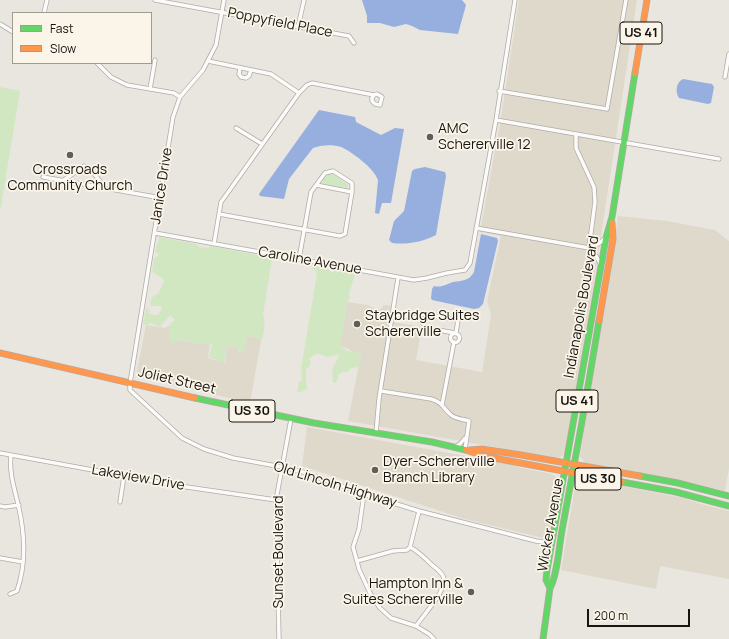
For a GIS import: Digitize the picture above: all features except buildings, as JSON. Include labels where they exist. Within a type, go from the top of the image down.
[{"type":"main road","name":"Indianapolis Boulevard","points":[[564,472],[606,238],[612,217],[647,0]]},
{"type":"main road","name":"Indianapolis Boulevard","points":[[574,465],[613,239],[612,217]]},
{"type":"main road","name":"Joliet Street","points":[[0,353],[291,419],[466,450]]},
{"type":"main road","name":"US 30","points":[[466,450],[482,449],[574,465],[678,484],[729,496]]},
{"type":"main road","name":"US 30","points":[[466,450],[483,456],[676,492],[729,506]]},
{"type":"main road","name":"Wicker Avenue","points":[[543,639],[550,588],[554,581],[574,465]]},
{"type":"main road","name":"Wicker Avenue","points":[[550,588],[546,580],[564,472]]},
{"type":"main road","points":[[551,544],[555,545],[553,562],[556,564]]},
{"type":"street","points":[[44,12],[47,0]]},
{"type":"street","name":"Poppyfield Place","points":[[155,0],[349,36],[354,43]]},
{"type":"street","name":"Janice Drive","points":[[130,383],[173,117],[180,97],[203,70],[216,45],[224,0]]},
{"type":"street","points":[[298,27],[304,0]]},
{"type":"street","points":[[514,0],[499,90],[496,120],[476,228],[589,248],[606,238]]},
{"type":"street","points":[[499,90],[607,109],[626,0]]},
{"type":"street","points":[[0,24],[12,31]]},
{"type":"street","points":[[725,77],[729,54]]},
{"type":"street","points":[[150,89],[155,60]]},
{"type":"street","points":[[208,61],[271,74],[299,93]]},
{"type":"street","points":[[98,64],[118,81],[127,85],[174,93],[180,97]]},
{"type":"street","points":[[240,68],[239,74],[241,77],[246,78],[249,76],[251,70]]},
{"type":"street","points":[[214,244],[221,202],[299,93],[307,85],[316,83],[374,95]]},
{"type":"street","points":[[496,120],[719,159]]},
{"type":"street","points":[[236,128],[262,144]]},
{"type":"street","points":[[576,134],[577,152],[594,188],[595,194],[589,248]]},
{"type":"street","points":[[64,180],[84,166],[87,166],[105,188]]},
{"type":"street","points":[[219,214],[304,230],[340,236],[345,234],[352,192],[352,183],[333,171],[326,172],[311,192],[304,230],[298,259]]},
{"type":"street","points":[[43,177],[161,198]]},
{"type":"street","points":[[316,185],[352,192]]},
{"type":"street","name":"Caroline Avenue","points":[[155,233],[414,280],[448,272],[466,270],[470,263],[476,228]]},
{"type":"street","points":[[589,248],[595,254],[601,265]]},
{"type":"street","points":[[376,433],[398,278]]},
{"type":"street","points":[[393,314],[418,318],[427,328],[458,334],[460,338],[458,341],[454,342]]},
{"type":"street","points":[[418,318],[423,314],[458,320],[455,333],[451,335],[450,338],[454,342]]},
{"type":"street","points":[[442,405],[454,342]]},
{"type":"street","name":"Old Lincoln Highway","points":[[130,383],[131,392],[182,438],[204,449],[233,458],[303,472],[364,494],[419,511],[551,544]]},
{"type":"street","points":[[381,391],[431,399],[439,402],[451,415],[456,418],[469,421],[466,450]]},
{"type":"street","name":"Sunset Boulevard","points":[[279,639],[276,500],[291,419]]},
{"type":"street","points":[[455,447],[463,441],[467,433]]},
{"type":"street","name":"Lakeview Drive","points":[[0,453],[124,476],[276,500]]},
{"type":"street","points":[[10,594],[17,591],[20,582],[23,562],[24,537],[19,505],[10,468],[11,455]]},
{"type":"street","points":[[120,502],[124,476]]},
{"type":"street","points":[[364,494],[359,529],[353,547],[356,561],[370,593],[380,608],[391,618],[416,626],[430,634],[434,639]]},
{"type":"street","points":[[0,506],[5,507],[19,505]]},
{"type":"street","points":[[356,561],[393,551],[407,550],[410,547],[419,511]]},
{"type":"street","points":[[542,542],[550,552]]},
{"type":"street","points":[[410,547],[418,552],[439,571],[443,577],[444,586],[440,594],[416,626]]},
{"type":"street","points":[[0,558],[23,562]]},
{"type":"shaded area","points":[[519,0],[637,0],[593,288],[571,415],[564,453],[561,457],[556,458],[348,421],[361,354],[352,352],[349,349],[340,346],[347,302],[368,305],[380,309],[383,305],[391,306],[387,321],[422,327],[416,360],[482,372],[491,315],[487,301],[501,236],[480,232],[500,124]]},
{"type":"shaded area","points":[[618,216],[667,221],[715,230],[729,241],[729,468],[725,491],[686,481],[585,463],[580,456]]},
{"type":"shaded area","points":[[146,325],[166,328],[167,326],[170,326],[169,341],[178,340],[210,345],[208,358],[225,363],[227,346],[238,348],[240,352],[248,336],[257,337],[261,341],[250,403],[136,376]]},
{"type":"shaded area","points":[[307,427],[509,464],[552,474],[559,482],[549,537],[543,538],[465,519],[302,466]]},
{"type":"shaded area","points":[[585,479],[683,498],[729,511],[729,579],[660,566],[656,589],[561,570],[575,486],[579,480]]},
{"type":"green space","points":[[0,87],[20,91],[0,212]]},
{"type":"green space","points":[[331,173],[348,184],[348,187],[346,188],[323,184],[322,181],[324,178]]},
{"type":"green space","points":[[159,237],[196,244],[199,247],[208,248],[210,246],[272,258],[263,315],[264,332],[261,341],[256,337],[248,336],[243,354],[238,348],[227,346],[224,363],[209,357],[211,344],[178,340],[173,344],[169,341],[170,324],[175,320],[170,315],[160,327],[151,323],[146,325],[143,324],[146,309],[148,308],[149,313],[153,315],[158,315],[162,309],[161,306],[151,306],[150,304],[152,298],[158,294],[164,281],[152,271],[154,258],[159,255],[155,251]]},
{"type":"green space","points":[[315,266],[329,269],[331,272],[336,269],[352,272],[355,275],[349,293],[350,298],[347,302],[340,346],[347,351],[361,354],[359,367],[351,368],[348,372],[339,374],[336,383],[333,382],[332,369],[339,356],[328,357],[315,354],[309,359],[311,362],[309,367],[306,369],[307,389],[299,393],[297,391],[299,382],[301,381],[301,369],[317,274],[312,268]]},
{"type":"water","points":[[362,0],[462,0],[466,5],[458,34],[420,30],[406,24],[394,27],[380,23],[367,23],[367,16]]},
{"type":"water","points":[[683,79],[712,84],[714,87],[711,103],[708,104],[679,98],[677,87],[679,82]]},
{"type":"water","points":[[319,110],[355,117],[356,122],[381,135],[395,128],[404,129],[391,203],[382,203],[379,214],[375,213],[378,180],[376,175],[356,156],[341,147],[334,145],[313,148],[289,179],[284,199],[260,196],[259,194]]},
{"type":"water","points":[[425,167],[445,172],[446,176],[436,235],[403,244],[392,243],[389,240],[394,221],[404,211],[412,171]]},
{"type":"water","points":[[481,234],[497,238],[498,241],[483,304],[479,308],[474,309],[432,300],[432,289],[434,286],[442,286],[464,280],[469,278],[474,272]]},
{"type":"traffic: fast","points":[[550,588],[546,580],[547,570],[606,238],[612,217],[635,73]]},
{"type":"traffic: fast","points":[[543,639],[550,588],[557,567],[599,321]]},
{"type":"traffic: fast","points":[[195,398],[314,423],[432,442],[466,450]]},
{"type":"traffic: fast","points":[[640,476],[678,483],[729,496]]},
{"type":"traffic: fast","points":[[622,482],[676,492],[729,506]]},
{"type":"traffic: slow","points":[[635,73],[647,0]]},
{"type":"traffic: slow","points":[[599,321],[613,239],[612,223]]},
{"type":"traffic: slow","points":[[0,353],[195,398]]},
{"type":"traffic: slow","points":[[470,450],[482,449],[640,476]]},
{"type":"traffic: slow","points":[[466,450],[483,456],[622,482]]},
{"type":"place","name":"AMC Schererville 12","points":[[430,137]]},
{"type":"place","name":"Crossroads Community Church","points":[[70,155]]},
{"type":"place","name":"Staybridge Suites Schererville","points":[[357,324]]},
{"type":"place","name":"Dyer-Schererville Branch Library","points":[[375,470]]},
{"type":"place","name":"Hampton Inn & Suites Schererville","points":[[471,592]]}]
